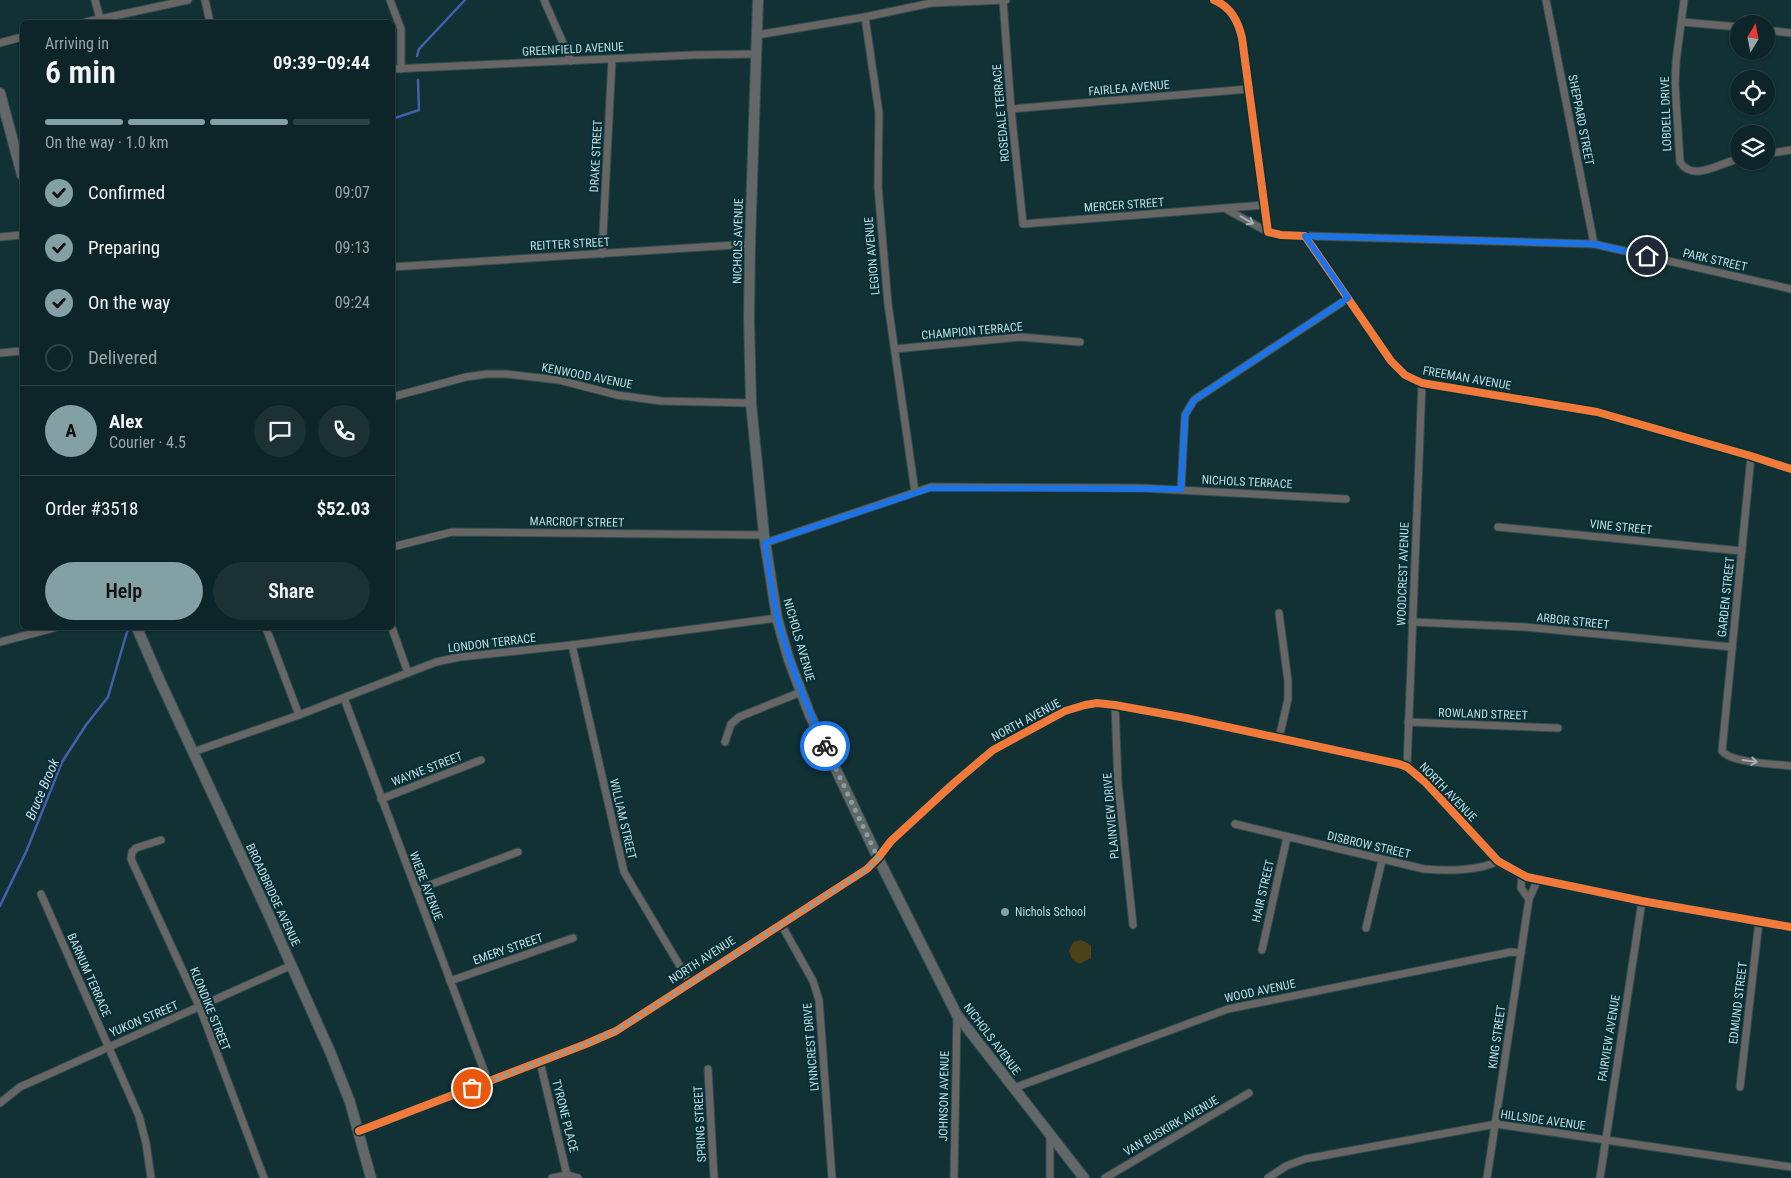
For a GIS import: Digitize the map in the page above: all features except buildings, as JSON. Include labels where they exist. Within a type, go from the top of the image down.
[{"type":"main road","name":"NICHOLS AVENUE","points":[[758,0],[750,244],[751,402],[764,539],[777,618],[789,660],[810,715],[956,1015],[1084,1178]]},
{"type":"main road","points":[[0,93],[18,142],[20,158]]},
{"type":"main road","name":"BROADBRIDGE AVENUE","points":[[138,630],[331,1054],[359,1132],[370,1178]]},
{"type":"street","points":[[95,0],[100,19]]},
{"type":"street","points":[[95,20],[188,0]]},
{"type":"street","points":[[205,0],[210,20]]},
{"type":"street","points":[[390,0],[401,29],[401,69]]},
{"type":"street","points":[[544,0],[571,60]]},
{"type":"street","points":[[757,35],[931,4],[1004,0]]},
{"type":"street","name":"ROSEDALE TERRACE","points":[[1004,0],[1010,108],[1023,224]]},
{"type":"street","points":[[1214,0],[1230,12],[1239,27],[1250,89],[1268,232]]},
{"type":"street","name":"SHEPPARD STREET","points":[[1546,0],[1594,244]]},
{"type":"street","name":"LOBDELL DRIVE","points":[[1684,0],[1675,84],[1680,162],[1688,170],[1697,172],[1730,162]]},
{"type":"street","name":"LEGION AVENUE","points":[[865,17],[879,113],[878,187],[888,304],[915,492]]},
{"type":"street","points":[[1682,22],[1730,26]]},
{"type":"street","points":[[1775,31],[1791,33]]},
{"type":"street","points":[[0,43],[20,38]]},
{"type":"street","name":"GREENFIELD AVENUE","points":[[395,69],[612,58],[755,54]]},
{"type":"street","name":"DRAKE STREET","points":[[602,254],[612,58]]},
{"type":"street","name":"FAIRLEA AVENUE","points":[[1010,108],[1250,89]]},
{"type":"street","points":[[1775,153],[1791,150]]},
{"type":"street","name":"MERCER STREET","points":[[1023,224],[1264,206]]},
{"type":"street","points":[[1226,208],[1268,232],[1281,235],[1305,236]]},
{"type":"street","points":[[0,237],[20,235]]},
{"type":"street","name":"PARK STREET","points":[[1305,236],[1594,244],[1791,289]]},
{"type":"street","name":"FREEMAN AVENUE","points":[[1305,236],[1396,367],[1405,375],[1422,383],[1597,412],[1791,469]]},
{"type":"street","name":"REITTER STREET","points":[[395,266],[750,244]]},
{"type":"street","points":[[1181,489],[1185,415],[1194,400],[1348,298]]},
{"type":"street","name":"CHAMPION TERRACE","points":[[895,349],[1020,337],[1080,342]]},
{"type":"street","points":[[0,353],[20,351]]},
{"type":"street","name":"KENWOOD AVENUE","points":[[395,397],[466,377],[506,374],[559,380],[617,395],[661,401],[751,402]]},
{"type":"street","name":"WOODCREST AVENUE","points":[[1407,767],[1422,383]]},
{"type":"street","name":"GARDEN STREET","points":[[1751,456],[1722,751],[1725,756],[1791,766]]},
{"type":"street","name":"NICHOLS TERRACE","points":[[764,539],[915,492],[941,487],[1181,489],[1346,499]]},
{"type":"street","name":"VINE STREET","points":[[1498,526],[1742,550]]},
{"type":"street","name":"MARCROFT STREET","points":[[395,546],[452,532],[764,539]]},
{"type":"street","points":[[1279,614],[1288,681],[1288,699],[1279,738]]},
{"type":"street","name":"LONDON TERRACE","points":[[193,752],[299,715],[436,662],[460,657],[572,645],[777,618]]},
{"type":"street","name":"ARBOR STREET","points":[[1412,622],[1525,627],[1732,647]]},
{"type":"street","points":[[0,642],[46,630]]},
{"type":"street","points":[[267,630],[299,715]]},
{"type":"street","points":[[393,630],[408,673]]},
{"type":"street","name":"WILLIAM STREET","points":[[572,645],[624,872],[690,983]]},
{"type":"street","points":[[725,742],[731,724],[739,717],[801,692]]},
{"type":"street","name":"WIEBE AVENUE","points":[[344,698],[488,1081]]},
{"type":"street","name":"NORTH AVENUE","points":[[359,1132],[616,1031],[867,869],[900,833],[993,750],[1075,707],[1097,703],[1115,705],[1394,762],[1407,767],[1426,783],[1498,860],[1522,874],[1642,900],[1791,927]]},
{"type":"street","name":"PLAINVIEW DRIVE","points":[[1115,705],[1118,783],[1133,925]]},
{"type":"street","name":"ROWLAND STREET","points":[[1408,722],[1558,728]]},
{"type":"street","name":"WAYNE STREET","points":[[381,799],[481,760]]},
{"type":"street","name":"DISBROW STREET","points":[[1235,824],[1382,860],[1437,870],[1489,865],[1498,860]]},
{"type":"street","name":"HAIR STREET","points":[[1262,950],[1287,837]]},
{"type":"street","name":"KLONDIKE STREET","points":[[161,840],[136,848],[132,852],[131,859],[200,1008],[264,1178]]},
{"type":"street","points":[[416,890],[518,852]]},
{"type":"street","points":[[1366,928],[1382,860]]},
{"type":"street","name":"KING STREET","points":[[1522,874],[1522,888],[1529,899]]},
{"type":"street","name":"KING STREET","points":[[1487,1178],[1529,899],[1538,879]]},
{"type":"street","name":"BARNUM TERRACE","points":[[41,894],[139,1116],[146,1143],[150,1178]]},
{"type":"street","name":"FAIRVIEW AVENUE","points":[[1600,1178],[1642,900]]},
{"type":"street","name":"EDMUND STREET","points":[[1740,1087],[1759,921]]},
{"type":"street","name":"LYNNCREST DRIVE","points":[[780,924],[813,982],[819,1000],[832,1178]]},
{"type":"street","name":"EMERY STREET","points":[[450,981],[573,938]]},
{"type":"street","name":"WOOD AVENUE","points":[[1014,1088],[1228,1009],[1511,952],[1521,953]]},
{"type":"street","name":"YUKON STREET","points":[[0,1103],[20,1087],[200,1008],[292,965]]},
{"type":"street","name":"JOHNSON AVENUE","points":[[954,1178],[956,1015]]},
{"type":"street","name":"TYRONE PLACE","points":[[540,1062],[567,1175]]},
{"type":"street","name":"SPRING STREET","points":[[708,1069],[714,1178]]},
{"type":"street","name":"VAN BUSKIRK AVENUE","points":[[1105,1178],[1249,1093]]},
{"type":"street","name":"HILLSIDE AVENUE","points":[[1268,1178],[1286,1166],[1305,1159],[1496,1124],[1791,1167]]},
{"type":"street","points":[[1050,1134],[1050,1178]]},
{"type":"street","points":[[552,1178],[567,1175],[578,1178]]},
{"type":"shaded area","points":[[1081,940],[1091,945],[1091,958],[1079,964],[1072,959],[1069,951],[1073,942]]},
{"type":"waterway","name":"Bruce Brook","points":[[417,56],[419,49],[465,0]]},
{"type":"waterway","name":"Bruce Brook","points":[[395,118],[419,110],[418,80]]},
{"type":"waterway","name":"Bruce Brook","points":[[0,906],[26,852],[62,762],[86,725],[108,697],[128,630]]},
{"type":"cycle path","points":[[1214,0],[1225,6],[1233,15],[1242,38],[1268,232],[1281,235],[1305,236],[1391,361],[1405,375],[1422,383],[1597,412],[1791,469]]},
{"type":"cycle path","points":[[359,1131],[616,1031],[867,869],[891,841],[993,750],[1065,711],[1097,703],[1186,718],[1399,764],[1407,767],[1426,783],[1498,861],[1527,877],[1642,901],[1791,927]]},
{"type":"way so far","points":[[472,1088],[616,1031],[867,869],[878,858],[825,746]]},
{"type":"place","name":"Nichols School","points":[[1005,912]]},
{"type":"route","points":[[825,746],[810,715],[789,660],[777,618],[765,543],[931,488],[1181,489],[1185,415],[1194,400],[1200,394],[1348,298],[1305,236],[1594,244],[1647,256]]}]
